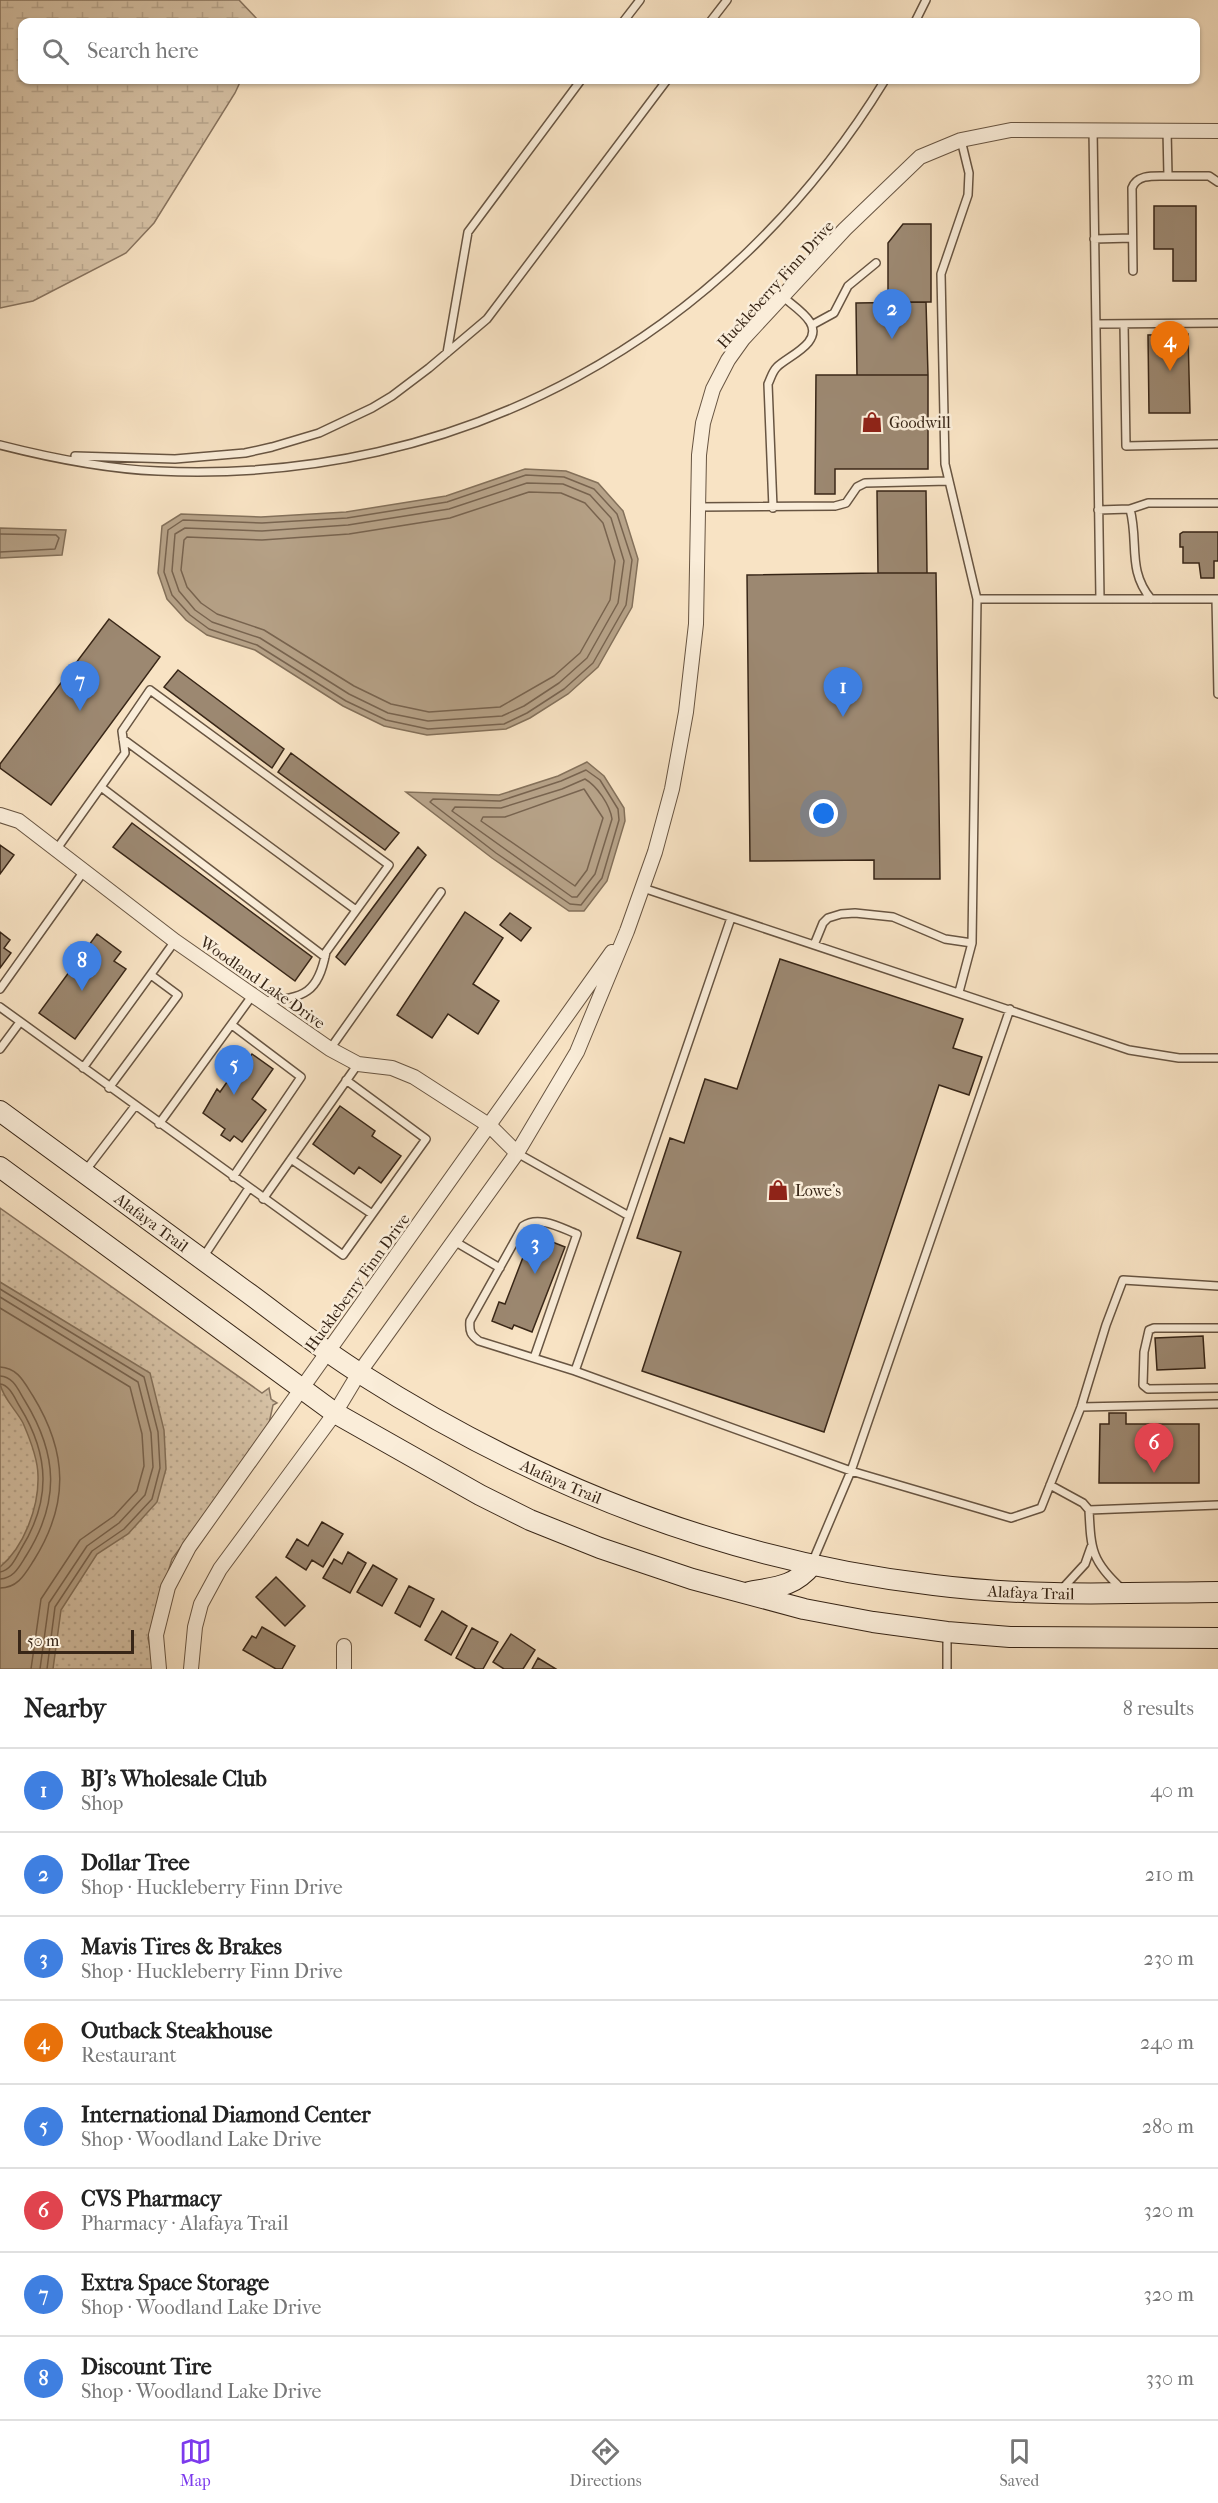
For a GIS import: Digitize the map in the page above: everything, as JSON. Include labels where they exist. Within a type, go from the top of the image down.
[{"type":"main road","name":"Alafaya Trail","points":[[0,1111],[359,1373],[492,1450],[573,1488],[690,1533],[812,1565],[935,1586],[1058,1593],[1218,1592]]},
{"type":"main road","points":[[0,1167],[335,1413],[428,1467],[530,1520],[638,1562],[804,1609],[873,1622],[947,1632],[1082,1638],[1218,1638]]},
{"type":"main road","points":[[747,1593],[786,1585],[801,1578],[812,1565]]},
{"type":"street","name":"Huckleberry Finn Drive","points":[[191,1669],[195,1627],[201,1604],[220,1569],[335,1413],[359,1373],[517,1153],[577,1052],[627,931],[643,888],[672,789],[686,712],[696,624],[699,455],[703,423],[713,389],[728,360],[743,339],[845,229],[920,157],[961,140],[1011,130],[1218,131]]},
{"type":"street","name":"Woodland Lake Drive","points":[[0,815],[19,821],[175,941],[330,1049],[358,1064],[392,1068],[414,1077],[490,1126],[517,1153]]},
{"type":"street","name":"Huckleberry Finn Drive","points":[[159,1669],[156,1635],[168,1587],[189,1547],[627,931]]},
{"type":"street","points":[[344,1647],[344,1669]]},
{"type":"lane","points":[[626,18],[640,0]]},
{"type":"lane","points":[[713,18],[726,0]]},
{"type":"lane","points":[[917,18],[926,0]]},
{"type":"lane","points":[[447,353],[468,232],[578,84]]},
{"type":"lane","points":[[48,455],[175,459],[219,456],[272,447],[319,433],[372,408],[412,382],[487,319],[664,84]]},
{"type":"lane","points":[[0,445],[129,469],[241,471],[306,465],[416,443],[467,426],[531,400],[573,380],[630,346],[686,306],[735,266],[814,183],[848,138],[882,84]]},
{"type":"lane","points":[[1093,129],[1100,599]]},
{"type":"lane","points":[[1167,130],[1168,176]]},
{"type":"lane","points":[[959,992],[972,943],[977,599],[945,464],[941,274],[968,195],[969,173],[961,140]]},
{"type":"lane","points":[[1133,271],[1132,188],[1134,182],[1146,176],[1209,176],[1218,182]]},
{"type":"lane","points":[[1094,239],[1132,238]]},
{"type":"lane","points":[[812,325],[834,313],[848,286],[876,263]]},
{"type":"lane","points":[[773,508],[768,384],[778,366],[809,344],[812,336],[812,325],[782,296]]},
{"type":"lane","points":[[1096,324],[1218,323]]},
{"type":"lane","points":[[1124,324],[1126,446],[1218,444]]},
{"type":"lane","points":[[698,507],[835,506],[846,503],[857,487],[865,483],[949,482]]},
{"type":"lane","points":[[1098,510],[1130,509],[1148,502],[1218,502]]},
{"type":"lane","points":[[1130,509],[1134,523],[1136,574],[1142,588],[1151,599]]},
{"type":"lane","points":[[977,599],[1217,599],[1218,694]]},
{"type":"lane","points":[[56,850],[125,753],[122,731],[150,690],[389,865],[326,952],[323,968],[310,991],[294,997],[256,999],[232,1024],[159,1124]]},
{"type":"lane","points":[[123,739],[356,910]]},
{"type":"lane","points":[[101,787],[325,957]]},
{"type":"lane","points":[[0,989],[84,871]]},
{"type":"lane","points":[[643,888],[1128,1050],[1179,1058],[1218,1058]]},
{"type":"lane","points":[[330,1049],[441,892]]},
{"type":"lane","points":[[814,945],[823,923],[828,918],[855,913],[893,917],[945,939],[972,943]]},
{"type":"lane","points":[[575,1371],[731,918]]},
{"type":"lane","points":[[82,1068],[175,941]]},
{"type":"lane","points":[[110,1088],[178,995],[151,975]]},
{"type":"lane","points":[[0,1006],[159,1124],[343,1255],[426,1139],[346,1080]]},
{"type":"lane","points":[[812,1565],[850,1471],[1010,1009]]},
{"type":"lane","points":[[0,1049],[20,1022]]},
{"type":"lane","points":[[232,1024],[301,1077],[233,1177]]},
{"type":"lane","points":[[263,1199],[358,1064]]},
{"type":"lane","points":[[84,1172],[135,1106]]},
{"type":"lane","points":[[517,1153],[629,1216]]},
{"type":"lane","points":[[291,1159],[372,1214]]},
{"type":"lane","points":[[202,1259],[249,1188]]},
{"type":"lane","points":[[534,1358],[577,1234],[540,1221],[530,1221],[523,1226],[470,1321],[469,1329],[472,1336],[479,1341],[575,1371],[850,1471],[1011,1518],[1041,1508],[1081,1407],[1106,1325],[1123,1280],[1218,1286]]},
{"type":"lane","points":[[454,1241],[500,1268]]},
{"type":"lane","points":[[1218,1328],[1154,1328],[1149,1330],[1144,1352],[1143,1385],[1148,1389],[1218,1388]]},
{"type":"lane","points":[[1081,1407],[1218,1404]]},
{"type":"lane","points":[[1050,1485],[1083,1503],[1089,1510],[1091,1547],[1098,1563],[1126,1593]]},
{"type":"lane","points":[[1089,1510],[1218,1505]]},
{"type":"lane","points":[[1058,1593],[1085,1563],[1091,1547]]},
{"type":"lane","points":[[947,1632],[947,1669]]},
{"type":"green space","points":[[0,0],[239,0],[256,18],[18,18],[18,84],[239,84],[154,223],[126,253],[33,301],[0,308]]},
{"type":"green space","points":[[0,1208],[262,1393],[269,1388],[271,1399],[277,1403],[273,1405],[268,1428],[172,1559],[148,1638],[155,1669],[0,1669]]},
{"type":"water","points":[[525,469],[566,471],[598,483],[623,511],[638,559],[632,607],[598,667],[568,694],[530,718],[506,729],[427,735],[384,726],[343,706],[255,650],[207,635],[186,620],[167,599],[158,573],[162,526],[181,514],[261,517],[346,512],[446,496]]},
{"type":"water","points":[[0,528],[66,530],[62,555],[0,558]]},
{"type":"water","points":[[587,762],[604,776],[624,808],[625,821],[607,881],[584,911],[569,911],[492,858],[406,792],[499,795],[558,776]]},
{"type":"water","points":[[0,1282],[150,1373],[164,1430],[166,1469],[157,1502],[128,1534],[97,1554],[61,1610],[53,1669],[0,1669],[0,1567],[16,1549],[28,1526],[36,1500],[38,1469],[23,1423],[1,1388]]},
{"type":"building","points":[[1154,206],[1196,206],[1196,281],[1173,281],[1173,249],[1154,249]]},
{"type":"building","points":[[903,224],[931,224],[931,302],[888,302],[888,243]]},
{"type":"building","points":[[926,302],[928,375],[857,375],[856,303]]},
{"type":"building","points":[[1188,334],[1190,413],[1149,413],[1148,335]]},
{"type":"building","name":"Goodwill","points":[[816,375],[928,375],[928,469],[835,469],[835,494],[815,494]]},
{"type":"building","points":[[877,491],[926,491],[927,573],[878,573]]},
{"type":"building","points":[[1183,532],[1218,532],[1218,561],[1214,561],[1214,578],[1201,578],[1199,563],[1183,563],[1180,534]]},
{"type":"building","points":[[936,573],[940,879],[874,879],[874,860],[750,861],[747,575]]},
{"type":"building","points":[[109,619],[160,657],[51,805],[0,768],[0,764]]},
{"type":"building","points":[[178,670],[284,749],[272,768],[164,687]]},
{"type":"building","points":[[291,753],[399,833],[385,850],[278,772]]},
{"type":"building","points":[[132,823],[312,957],[295,981],[113,847]]},
{"type":"building","points":[[0,845],[14,855],[0,874]]},
{"type":"building","points":[[418,847],[426,855],[345,965],[336,957]]},
{"type":"building","points":[[465,912],[503,938],[473,984],[499,1001],[478,1034],[448,1014],[432,1038],[397,1015]]},
{"type":"building","points":[[510,913],[531,928],[521,941],[500,925]]},
{"type":"building","points":[[0,932],[10,940],[4,948],[11,953],[0,968]]},
{"type":"building","points":[[97,934],[121,952],[114,961],[126,969],[75,1039],[39,1013]]},
{"type":"building","name":"Lowe's","points":[[780,959],[963,1019],[953,1048],[982,1057],[969,1095],[939,1085],[824,1432],[642,1371],[681,1252],[637,1238],[670,1138],[684,1143],[705,1079],[737,1089]]},
{"type":"building","points":[[252,1054],[273,1069],[252,1099],[266,1110],[242,1142],[234,1136],[230,1141],[221,1135],[225,1129],[203,1113],[217,1089],[220,1092],[227,1082],[230,1084]]},
{"type":"building","points":[[340,1106],[375,1131],[372,1136],[401,1156],[381,1183],[359,1167],[354,1174],[313,1144]]},
{"type":"building","points":[[532,1234],[565,1247],[532,1332],[514,1325],[512,1329],[492,1321],[499,1302],[505,1304]]},
{"type":"building","points":[[1203,1336],[1205,1368],[1157,1370],[1155,1338]]},
{"type":"building","points":[[1109,1413],[1126,1413],[1126,1424],[1199,1424],[1199,1483],[1099,1483],[1100,1424],[1109,1424]]},
{"type":"building","points":[[322,1522],[343,1534],[323,1567],[312,1560],[306,1570],[286,1557],[297,1539],[308,1546]]},
{"type":"building","points":[[348,1552],[366,1563],[350,1593],[323,1578],[334,1559],[342,1564]]},
{"type":"building","points":[[373,1565],[397,1579],[382,1606],[357,1592]]},
{"type":"building","points":[[276,1577],[305,1606],[285,1626],[256,1597]]},
{"type":"building","points":[[409,1586],[434,1599],[420,1627],[395,1613]]},
{"type":"building","points":[[442,1611],[467,1626],[451,1655],[425,1640]]},
{"type":"building","points":[[262,1627],[295,1646],[282,1669],[276,1669],[243,1650],[252,1636],[256,1638]]},
{"type":"building","points":[[472,1628],[498,1642],[483,1669],[476,1669],[456,1658]]},
{"type":"building","points":[[511,1634],[535,1650],[523,1669],[504,1669],[493,1662]]},
{"type":"building","points":[[538,1658],[556,1669],[532,1669]]},
{"type":"place","name":"Dollar Tree","points":[[892,339]]},
{"type":"place","name":"Outback Steakhouse","points":[[1170,371]]},
{"type":"place","name":"Goodwill","points":[[872,422]]},
{"type":"place","name":"Extra Space Storage","points":[[80,711]]},
{"type":"place","name":"BJ's Wholesale Club","points":[[843,717]]},
{"type":"place","name":"Discount Tire","points":[[82,991]]},
{"type":"place","name":"International Diamond Center","points":[[234,1095]]},
{"type":"place","name":"Lowe's","points":[[778,1190]]},
{"type":"place","name":"Mavis Tires & Brakes","points":[[535,1274]]},
{"type":"place","name":"CVS Pharmacy","points":[[1154,1473]]}]
